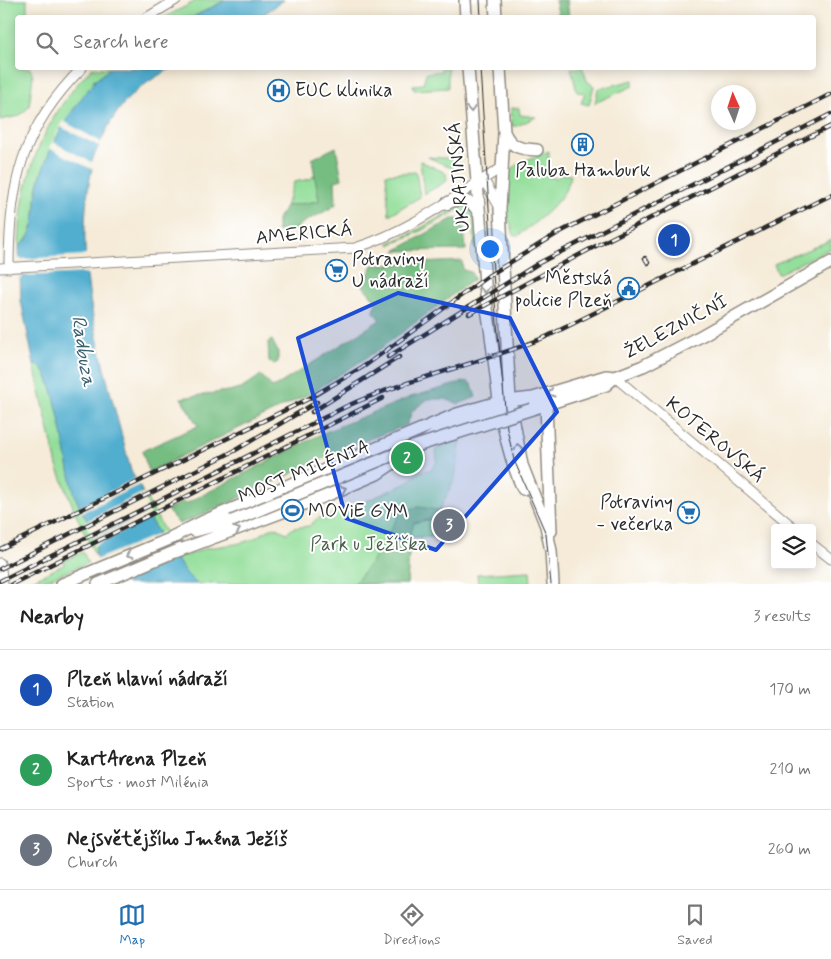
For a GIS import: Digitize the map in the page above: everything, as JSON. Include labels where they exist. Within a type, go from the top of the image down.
[{"type":"main road","points":[[465,0],[466,15]]},
{"type":"main road","points":[[495,0],[496,15]]},
{"type":"main road","name":"UKRAJINSKÁ","points":[[468,70],[487,309],[505,406]]},
{"type":"main road","name":"UKRAJINSKÁ","points":[[500,70],[504,132],[500,208],[506,292],[505,406]]},
{"type":"main road","points":[[504,132],[512,145],[522,149],[537,150]]},
{"type":"main road","points":[[446,204],[457,199],[465,200],[472,204],[479,214]]},
{"type":"main road","name":"ŽELEZNIČNÍ","points":[[532,409],[606,385],[615,377],[643,366],[672,351],[831,262]]},
{"type":"main road","points":[[487,309],[506,333]]},
{"type":"main road","points":[[175,552],[281,513],[377,474],[451,424],[606,376],[615,377]]},
{"type":"main road","points":[[546,405],[553,584]]},
{"type":"main road","points":[[172,537],[206,520],[458,414],[505,406]]},
{"type":"main road","points":[[505,406],[512,464],[550,544]]},
{"type":"main road","name":"MOST MILÉNIA","points":[[98,584],[175,552],[232,521],[404,450],[532,409]]},
{"type":"main road","points":[[451,424],[465,428],[468,440]]},
{"type":"main road","name":"MOST MILÉNIA","points":[[62,584],[172,537],[232,521]]},
{"type":"street","points":[[151,15],[176,0]]},
{"type":"street","points":[[4,268],[11,202],[21,160],[31,135],[45,112],[80,70]]},
{"type":"street","name":"AMERICKÁ","points":[[4,268],[355,248],[383,239],[446,204],[503,167]]},
{"type":"street","points":[[477,183],[486,184],[500,208]]},
{"type":"street","name":"KOTEROVSKÁ","points":[[615,377],[789,524]]},
{"type":"street","points":[[816,547],[831,559]]},
{"type":"street","points":[[0,563],[3,584]]},
{"type":"highlighted area","points":[[398,293],[510,318],[557,412],[436,550],[346,518],[298,338]]},
{"type":"green space","points":[[0,0],[27,0],[27,15],[15,15],[15,70],[31,70],[33,76],[29,107],[19,116],[0,120]]},
{"type":"green space","points":[[198,0],[226,0],[197,15],[169,15]]},
{"type":"green space","points":[[555,0],[567,0],[569,15],[559,15]]},
{"type":"green space","points":[[90,70],[108,70],[92,88],[53,149],[41,174],[34,223],[26,240],[19,246],[24,196],[38,149],[60,107]]},
{"type":"green space","points":[[448,70],[448,88],[414,90],[413,85],[423,84],[426,73]]},
{"type":"green space","points":[[572,70],[584,70],[587,81],[594,86],[589,105],[581,103],[585,93],[577,92]]},
{"type":"green space","points":[[633,80],[633,86],[595,103],[598,89]]},
{"type":"green space","points":[[511,108],[519,108],[520,115],[536,117],[517,126],[512,126]]},
{"type":"green space","points":[[336,147],[342,179],[335,181],[336,204],[297,227],[299,231],[277,231],[277,220],[286,206],[319,201],[312,159]]},
{"type":"green space","points":[[549,151],[548,177],[557,178],[561,174],[571,175],[568,184],[557,202],[550,209],[518,236],[514,236],[510,221],[506,222],[505,194],[509,173],[513,168],[530,158]]},
{"type":"green space","points":[[428,157],[457,159],[458,171]]},
{"type":"green space","points":[[420,161],[446,173],[447,181],[424,194]]},
{"type":"green space","points":[[416,172],[420,197],[389,215],[386,174]]},
{"type":"green space","points":[[315,173],[319,201],[286,206],[294,182],[311,179]]},
{"type":"green space","points":[[463,204],[475,211],[478,249],[475,249],[473,218],[458,210],[419,232],[390,245],[389,243],[412,233]]},
{"type":"green space","points":[[452,219],[458,219],[464,228],[466,250],[395,251]]},
{"type":"green space","points":[[831,240],[831,248],[778,274],[774,264]]},
{"type":"green space","points":[[462,261],[463,270],[471,272],[474,279],[380,349],[311,393],[149,472],[142,451],[198,426],[181,398],[241,389],[261,375],[273,388],[380,320],[374,312],[376,301],[363,286],[373,265]]},
{"type":"green space","points":[[272,340],[278,352],[278,362],[274,364],[269,362],[268,342]]},
{"type":"green space","points":[[34,365],[39,365],[46,375],[52,390],[72,484],[79,506],[93,532],[96,547],[95,555],[77,517],[57,466]]},
{"type":"green space","points":[[467,381],[472,385],[476,397],[459,404],[445,399],[428,399],[412,411],[407,425],[358,443],[200,516],[179,524],[167,510],[183,502],[185,504],[323,433],[411,397]]},
{"type":"green space","name":"Park u Ježíška","points":[[461,440],[455,478],[432,526],[433,537],[410,537],[407,584],[197,584],[186,573],[150,520],[140,487],[164,530],[186,556],[206,548],[251,540],[274,527],[287,533],[293,528],[309,526],[319,517],[327,519],[338,509],[344,511],[407,483],[420,471],[431,470],[437,462],[436,449]]},
{"type":"green space","points":[[419,507],[438,510],[432,521],[427,520],[414,523],[410,536],[407,584],[354,584],[370,564],[402,510]]},
{"type":"green space","points":[[83,552],[88,563],[36,584],[24,584],[65,564],[64,561]]},
{"type":"green space","points":[[530,571],[531,584],[478,584],[477,574]]},
{"type":"water","points":[[226,0],[284,0],[263,15],[197,15]]},
{"type":"water","name":"Radbuza","points":[[108,70],[168,70],[154,78],[129,98],[104,134],[89,167],[92,169],[86,207],[85,245],[94,322],[131,471],[140,487],[150,520],[186,573],[197,584],[127,584],[111,572],[103,570],[95,555],[96,547],[93,532],[79,506],[72,484],[52,390],[47,376],[40,366],[34,365],[21,301],[19,246],[25,241],[32,228],[37,190],[46,160],[76,105],[95,81],[92,81]]},
{"type":"pier","points":[[63,121],[101,142],[99,146],[61,127],[53,142],[93,163],[92,169],[49,148]]},
{"type":"pier","points":[[87,252],[88,275],[85,273],[23,276],[20,279],[18,256],[22,259],[84,255]]},
{"type":"pier","points":[[138,477],[142,486],[139,485],[80,513],[78,508]]},
{"type":"pier","points":[[144,492],[148,510],[93,538],[85,522]]},
{"type":"pier","points":[[149,511],[151,517],[94,546],[93,539]]},
{"type":"pier","points":[[163,532],[169,543],[100,571],[95,560]]},
{"type":"tram line","points":[[480,0],[481,15]]},
{"type":"tram line","points":[[480,70],[495,302],[507,429],[514,460],[546,534],[551,584]]},
{"type":"railway","points":[[0,549],[308,399],[366,365],[488,276],[558,233],[831,94]]},
{"type":"railway","points":[[388,357],[539,263],[831,114]]},
{"type":"railway","points":[[469,314],[594,247],[831,126]]},
{"type":"railway","points":[[0,581],[345,407],[395,387],[498,355],[548,336],[831,195]]},
{"type":"railway","points":[[645,258],[648,263]]},
{"type":"railway","points":[[312,412],[399,357]]},
{"type":"railway","points":[[12,584],[383,398]]},
{"type":"railway","points":[[0,569],[234,451],[317,402]]},
{"type":"place","name":"EUC klinika","points":[[279,90]]},
{"type":"place","name":"Paluba Hamburk","points":[[583,144]]},
{"type":"place","name":"Plzeň hlavní nádraží","points":[[674,240]]},
{"type":"place","name":"Potraviny U nádraží","points":[[336,270]]},
{"type":"place","name":"Městská policie Plzeň","points":[[628,289]]},
{"type":"place","name":"KartArena Plzeň","points":[[407,458]]},
{"type":"place","name":"MOViE GYM","points":[[292,511]]},
{"type":"place","name":"Potraviny - večerka","points":[[689,513]]},
{"type":"place","name":"Nejsvětějšího Jména Ježíš","points":[[449,525]]}]
